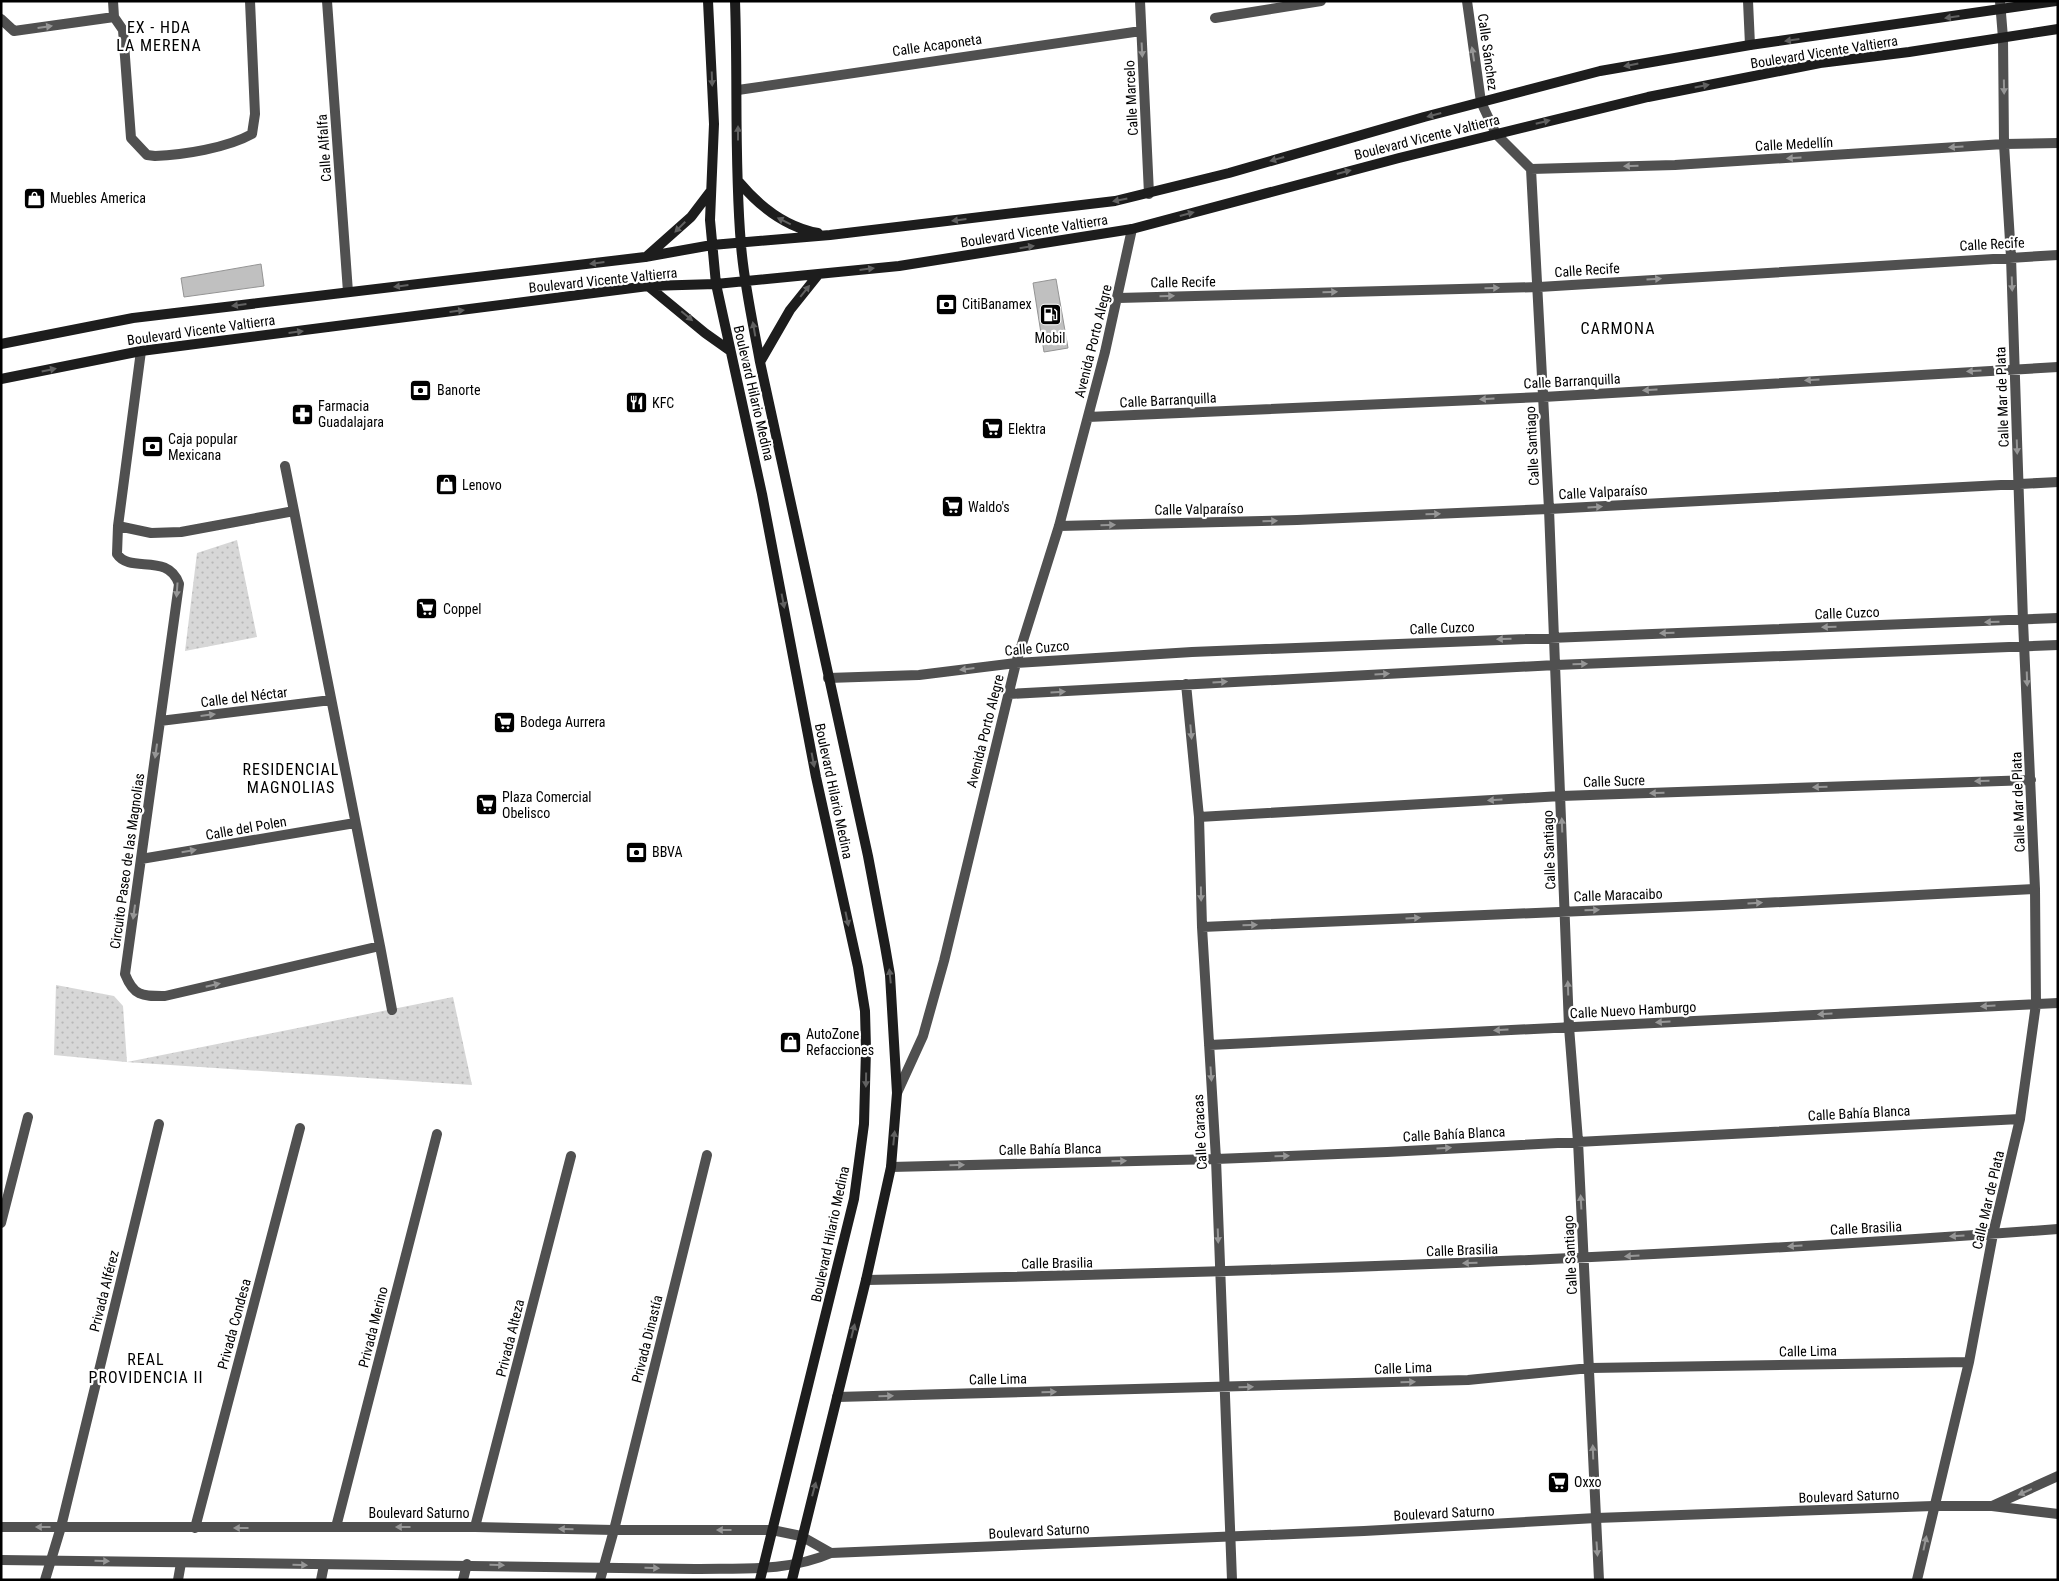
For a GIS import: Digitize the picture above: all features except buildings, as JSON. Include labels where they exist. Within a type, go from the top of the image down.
[{"type":"main road","name":"Boulevard Hilario Medina","points":[[708,1],[714,124],[710,192],[716,284],[762,494],[816,777],[858,967],[864,1011],[866,1049],[864,1124],[854,1198],[760,1580]]},
{"type":"main road","name":"Boulevard Hilario Medina","points":[[735,1],[741,244],[745,280],[760,362],[868,856],[890,975],[898,1093],[891,1166],[866,1280],[792,1580]]},
{"type":"main road","name":"Boulevard Vicente Valtierra","points":[[1,344],[132,318],[645,257],[712,245],[830,235],[1115,201],[1149,194],[1600,71],[1750,45],[2000,6],[2056,1]]},
{"type":"main road","name":"Boulevard Vicente Valtierra","points":[[1,379],[141,351],[648,286],[716,284],[818,275],[990,252],[1132,229],[1496,134],[1648,97],[1820,63],[2058,29]]},
{"type":"main road","points":[[739,182],[753,198],[776,217],[806,230],[830,235]]},
{"type":"main road","points":[[645,257],[691,217],[710,192]]},
{"type":"main road","points":[[760,362],[790,310],[818,275]]},
{"type":"main road","points":[[648,286],[705,333],[729,350]]},
{"type":"street","points":[[113,1],[114,17],[123,30],[131,138],[147,155],[162,156],[214,147],[242,140],[252,134],[255,114],[250,1]]},
{"type":"street","name":"Calle Alfalfa","points":[[327,1],[348,292]]},
{"type":"street","name":"Calle Marcelo","points":[[1140,1],[1149,194]]},
{"type":"street","points":[[1215,18],[1321,1]]},
{"type":"street","name":"Calle Sánchez","points":[[1467,1],[1481,102],[1496,134]]},
{"type":"street","points":[[1748,1],[1750,45]]},
{"type":"street","name":"Calle Mar de Plata","points":[[1917,1580],[1933,1506],[1969,1362],[1993,1234],[2020,1119],[2036,1004],[2035,889],[2026,647],[2023,621],[2011,257],[2004,144],[2003,38],[2000,6]]},
{"type":"street","points":[[1,19],[14,31],[114,17]]},
{"type":"street","name":"Calle Acaponeta","points":[[738,90],[1141,31]]},
{"type":"street","points":[[1496,134],[1531,169]]},
{"type":"street","name":"Calle Medellín","points":[[1531,169],[1674,165],[2058,142]]},
{"type":"street","name":"Calle Santiago","points":[[1531,169],[1539,287],[1556,665],[1569,1026],[1578,1141],[1599,1580]]},
{"type":"street","name":"Avenida Porto Alegre","points":[[898,1093],[923,1036],[1016,663],[1059,526],[1088,417],[1118,298],[1132,229]]},
{"type":"street","name":"Calle Recife","points":[[1118,298],[1539,287],[2058,255]]},
{"type":"street","name":"Circuito Paseo de las Magnolias","points":[[141,351],[118,526],[117,548],[120,558],[125,562],[159,565],[176,576],[179,584],[126,974],[130,986],[135,992],[145,996],[166,996],[380,946]]},
{"type":"street","name":"Calle Barranquilla","points":[[1088,417],[1543,396],[2015,368],[2058,368]]},
{"type":"street","points":[[285,466],[392,1010]]},
{"type":"street","name":"Calle Valparaíso","points":[[1059,526],[1298,520],[1549,509],[2018,482],[2058,482]]},
{"type":"street","points":[[118,526],[151,533],[181,532],[294,511]]},
{"type":"street","name":"Calle Cuzco","points":[[828,678],[919,676],[1016,663],[1192,652],[2023,621],[2058,618]]},
{"type":"street","points":[[1009,694],[1556,665],[2058,645]]},
{"type":"street","name":"Calle Caracas","points":[[1186,684],[1199,817],[1202,926],[1216,1159],[1232,1580]]},
{"type":"street","name":"Calle del Néctar","points":[[160,721],[331,700]]},
{"type":"street","name":"Calle Sucre","points":[[1199,817],[1561,796],[2031,780]]},
{"type":"street","name":"Calle del Polen","points":[[141,859],[355,823]]},
{"type":"street","name":"Calle Maracaibo","points":[[1202,926],[1723,905],[2035,889]]},
{"type":"street","name":"Calle Nuevo Hamburgo","points":[[1209,1045],[2058,1003]]},
{"type":"street","points":[[1,1222],[28,1117]]},
{"type":"street","name":"Calle Bahía Blanca","points":[[891,1166],[1216,1159],[2020,1119]]},
{"type":"street","name":"Privada Alférez","points":[[45,1580],[61,1527],[159,1124]]},
{"type":"street","name":"Privada Condesa","points":[[195,1528],[300,1128]]},
{"type":"street","name":"Privada Merino","points":[[336,1527],[437,1134]]},
{"type":"street","name":"Privada Dinastía","points":[[600,1580],[707,1155]]},
{"type":"street","name":"Privada Alteza","points":[[475,1527],[571,1156]]},
{"type":"street","name":"Calle Brasilia","points":[[866,1280],[1219,1273],[1584,1259],[2058,1229]]},
{"type":"street","name":"Calle Lima","points":[[837,1397],[1468,1380],[1590,1368],[1969,1362]]},
{"type":"street","points":[[1992,1506],[2058,1476]]},
{"type":"street","name":"Boulevard Saturno","points":[[1,1560],[51,1559],[324,1565],[467,1564],[763,1568],[796,1566],[831,1553],[1230,1535],[1364,1532],[1596,1518],[1933,1506],[1992,1506],[2058,1514]]},
{"type":"street","name":"Boulevard Saturno","points":[[1,1527],[475,1527],[614,1530],[772,1530],[802,1536],[831,1553]]},
{"type":"street","points":[[178,1580],[181,1563]]},
{"type":"street","points":[[463,1580],[467,1564]]},
{"type":"street","points":[[320,1580],[324,1565]]},
{"type":"shaded area","points":[[237,540],[257,637],[185,651],[197,553]]},
{"type":"shaded area","points":[[56,985],[114,996],[123,1006],[127,1062],[453,997],[472,1085],[126,1062],[54,1055]]},
{"type":"place","name":"Muebles America","points":[[34,198]]},
{"type":"place","name":"CitiBanamex","points":[[946,304]]},
{"type":"place","name":"Mobil","points":[[1050,315]]},
{"type":"place","name":"Banorte","points":[[421,390]]},
{"type":"place","name":"KFC","points":[[636,403]]},
{"type":"place","name":"Farmacia Guadalajara","points":[[302,414]]},
{"type":"place","name":"Elektra","points":[[992,429]]},
{"type":"place","name":"Caja popular Mexicana","points":[[152,447]]},
{"type":"place","name":"Lenovo","points":[[446,485]]},
{"type":"place","name":"Waldo's","points":[[952,507]]},
{"type":"place","name":"Coppel","points":[[427,609]]},
{"type":"place","name":"Bodega Aurrera","points":[[504,722]]},
{"type":"place","name":"Plaza Comercial Obelisco","points":[[486,805]]},
{"type":"place","name":"BBVA","points":[[636,852]]},
{"type":"place","name":"AutoZone Refacciones","points":[[790,1042]]},
{"type":"place","name":"Oxxo","points":[[1558,1482]]},
{"type":"district","name":"EX - HDA LA MERENA","points":[[159,36]]},
{"type":"district","name":"CARMONA","points":[[1618,328]]},
{"type":"district","name":"RESIDENCIAL MAGNOLIAS","points":[[291,778]]},
{"type":"district","name":"REAL PROVIDENCIA II","points":[[146,1368]]}]
